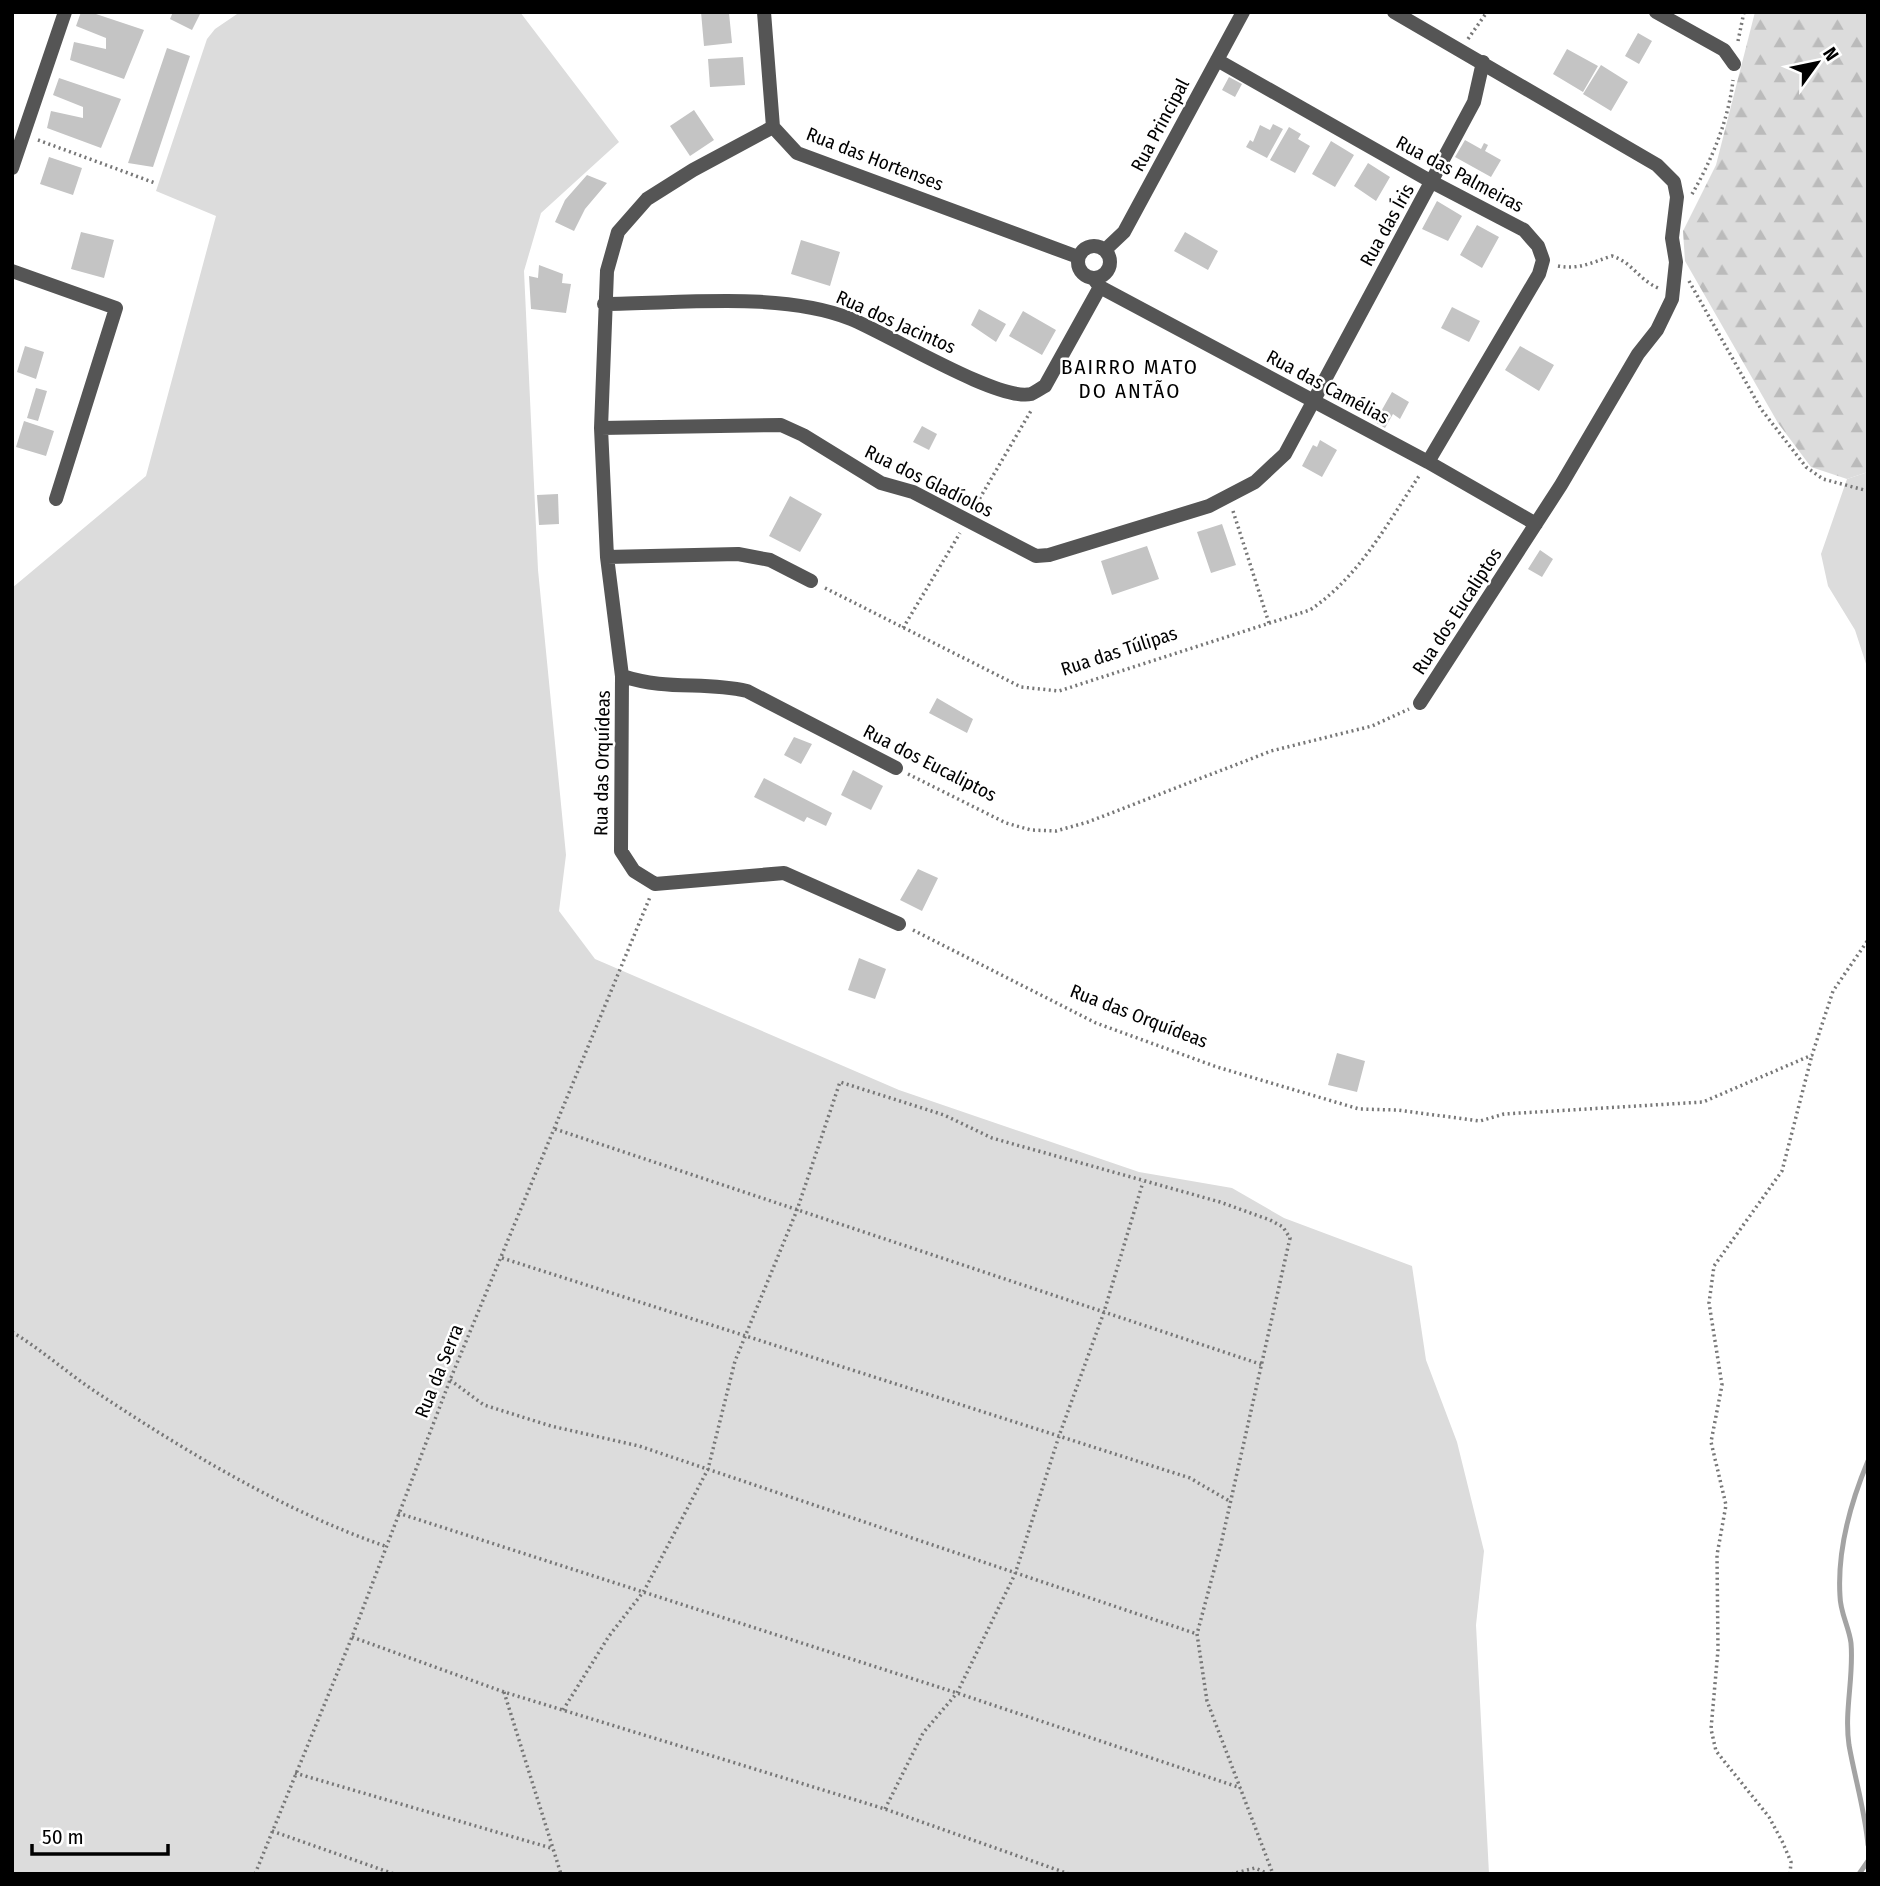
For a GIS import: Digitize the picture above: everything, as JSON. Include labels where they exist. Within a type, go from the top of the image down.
[{"type":"street","points":[[12,168],[65,12]]},
{"type":"street","points":[[764,12],[772,127]]},
{"type":"street","name":"Rua Principal","points":[[1105,250],[1124,232],[1243,12]]},
{"type":"street","name":"Rua dos Eucaliptos","points":[[1394,12],[1657,164],[1674,182],[1677,197],[1672,238],[1676,262],[1673,293],[1657,330],[1638,355],[1444,671],[1420,703]]},
{"type":"street","points":[[1656,12],[1724,50],[1734,64]]},
{"type":"street","name":"Rua das Palmeiras","points":[[1217,60],[1432,182],[1524,230],[1538,246],[1543,260]]},
{"type":"street","name":"Rua das Íris","points":[[1312,400],[1474,102],[1483,62]]},
{"type":"street","name":"Rua das Hortenses","points":[[772,127],[796,153],[1078,257]]},
{"type":"street","name":"Rua das Orquídeas","points":[[650,881],[634,871],[621,851],[622,677],[607,558],[601,429],[607,271],[618,232],[647,199],[772,127]]},
{"type":"street","points":[[1045,386],[1097,283],[1109,268],[1110,259],[1105,250],[1095,246],[1085,248],[1078,257],[1078,267],[1084,276],[1097,283]]},
{"type":"street","points":[[1428,462],[1539,274],[1543,260]]},
{"type":"street","points":[[12,271],[116,308],[56,499]]},
{"type":"street","name":"Rua das Camélias","points":[[1097,283],[1428,462],[1535,524]]},
{"type":"street","name":"Rua dos Jacintos","points":[[604,304],[799,304],[849,318],[964,374],[1011,393],[1031,394],[1045,386]]},
{"type":"street","name":"Rua dos Gladíolos","points":[[601,429],[781,425],[803,435],[881,483],[913,492],[1036,556],[1049,555],[1209,506],[1255,482],[1285,454],[1312,400]]},
{"type":"street","points":[[607,558],[738,554],[770,560],[811,581]]},
{"type":"street","name":"Rua dos Eucaliptos","points":[[622,677],[659,687],[728,687],[747,691],[896,768]]},
{"type":"street","points":[[650,881],[682,884],[714,877],[784,873],[900,924]]},
{"type":"path","points":[[1461,50],[1487,12]]},
{"type":"path","points":[[1691,196],[1703,175],[1731,99],[1734,64],[1744,12]]},
{"type":"path","points":[[24,135],[155,183]]},
{"type":"path","points":[[1543,260],[1572,269],[1612,256],[1629,262],[1633,270],[1648,283],[1673,293]]},
{"type":"path","points":[[1676,262],[1695,288],[1761,409],[1806,467],[1823,479],[1868,491]]},
{"type":"path","points":[[903,628],[1045,386]]},
{"type":"path","name":"Rua das Túlipas","points":[[811,581],[1021,687],[1059,691],[1310,610],[1336,592],[1367,554],[1428,462]]},
{"type":"path","points":[[1228,496],[1269,623]]},
{"type":"path","name":"Rua dos Eucaliptos","points":[[896,768],[1006,824],[1031,830],[1056,831],[1088,822],[1271,751],[1372,726],[1396,717],[1420,703]]},
{"type":"path","name":"Rua da Serra","points":[[255,1874],[352,1637],[450,1380],[650,901],[650,881]]},
{"type":"path","name":"Rua das Orquídeas","points":[[900,924],[1005,974],[1043,998],[1096,1023],[1217,1067],[1359,1109],[1398,1110],[1480,1121],[1504,1114],[1703,1101],[1812,1055]]},
{"type":"path","points":[[1790,1874],[1791,1862],[1769,1817],[1716,1751],[1711,1729],[1718,1650],[1717,1555],[1726,1505],[1711,1442],[1722,1385],[1709,1303],[1714,1266],[1782,1171],[1812,1055],[1833,991],[1868,940]]},
{"type":"path","points":[[563,1710],[609,1636],[644,1591],[708,1469],[736,1361],[797,1210],[840,1082],[944,1115],[992,1138],[1270,1220],[1283,1227],[1290,1237],[1263,1366],[1197,1634],[1207,1701],[1271,1874]]},
{"type":"path","points":[[555,1129],[1263,1366]]},
{"type":"path","points":[[885,1809],[923,1733],[957,1693],[1015,1574],[1059,1436],[1104,1312],[1143,1182]]},
{"type":"path","points":[[502,1258],[1190,1478],[1231,1502]]},
{"type":"path","points":[[12,1332],[90,1388],[271,1498],[346,1533],[385,1546]]},
{"type":"path","points":[[450,1380],[484,1405],[551,1426],[639,1446],[1197,1634]]},
{"type":"path","points":[[398,1513],[957,1693],[1241,1788]]},
{"type":"path","points":[[352,1637],[504,1692],[885,1809],[1069,1874]]},
{"type":"path","points":[[504,1692],[561,1874]]},
{"type":"path","points":[[295,1773],[551,1848]]},
{"type":"path","points":[[272,1831],[394,1874]]},
{"type":"path","points":[[1231,1874],[1255,1868],[1271,1874]]},
{"type":"green space","points":[[240,12],[520,12],[619,142],[541,213],[524,271],[538,570],[566,855],[559,911],[595,959],[899,1090],[1139,1172],[1232,1188],[1284,1218],[1412,1266],[1426,1360],[1457,1442],[1484,1551],[1476,1625],[1489,1874],[12,1874],[12,588],[146,476],[216,216],[156,191],[207,39],[215,29]]},
{"type":"green space","points":[[1755,12],[1868,12],[1868,472],[1847,479],[1811,467],[1778,423],[1685,261],[1683,231],[1716,165]]},
{"type":"green space","points":[[1868,472],[1868,670],[1855,630],[1828,586],[1821,554],[1847,479]]},
{"type":"building","points":[[81,12],[90,12],[144,30],[124,79],[70,60],[74,42],[106,49],[106,38],[76,26]]},
{"type":"building","points":[[173,12],[201,12],[192,30],[170,19]]},
{"type":"building","points":[[701,12],[729,13],[732,43],[704,46]]},
{"type":"building","points":[[1638,33],[1652,41],[1639,64],[1625,56]]},
{"type":"building","points":[[167,48],[190,56],[153,167],[128,163]]},
{"type":"building","points":[[1567,49],[1598,66],[1583,92],[1553,74]]},
{"type":"building","points":[[743,57],[745,85],[710,87],[708,59]]},
{"type":"building","points":[[1601,65],[1628,82],[1611,111],[1583,94]]},
{"type":"building","points":[[1229,77],[1242,84],[1235,97],[1222,90]]},
{"type":"building","points":[[59,78],[121,99],[101,148],[47,128],[51,111],[83,118],[83,107],[53,95]]},
{"type":"building","points":[[694,110],[714,140],[690,156],[670,126]]},
{"type":"building","points":[[1273,124],[1283,129],[1267,158],[1246,147],[1250,140],[1253,142],[1260,125],[1270,130]]},
{"type":"building","points":[[1289,127],[1301,134],[1298,139],[1310,146],[1295,173],[1270,160]]},
{"type":"building","points":[[1465,140],[1481,149],[1484,143],[1488,145],[1485,151],[1501,160],[1491,177],[1455,157]]},
{"type":"building","points":[[1331,141],[1354,155],[1335,187],[1312,174]]},
{"type":"building","points":[[49,157],[82,168],[73,195],[40,184]]},
{"type":"building","points":[[1368,163],[1390,177],[1376,201],[1354,186]]},
{"type":"building","points":[[587,175],[607,183],[585,209],[574,231],[555,222],[565,200]]},
{"type":"building","points":[[1437,201],[1462,216],[1448,241],[1422,229]]},
{"type":"building","points":[[1477,225],[1499,237],[1482,268],[1460,255]]},
{"type":"building","points":[[81,232],[114,240],[104,278],[71,269]]},
{"type":"building","points":[[1185,232],[1218,251],[1208,270],[1174,251]]},
{"type":"building","points":[[801,240],[840,252],[830,286],[791,274]]},
{"type":"building","points":[[539,265],[563,274],[562,283],[571,284],[566,313],[531,309],[529,276],[538,278]]},
{"type":"building","points":[[1452,307],[1480,321],[1469,342],[1441,328]]},
{"type":"building","points":[[979,309],[1006,324],[996,342],[971,325]]},
{"type":"building","points":[[1023,311],[1056,330],[1042,355],[1009,336]]},
{"type":"building","points":[[25,346],[44,352],[36,379],[17,372]]},
{"type":"building","points":[[1520,346],[1554,365],[1539,391],[1505,370]]},
{"type":"building","points":[[36,388],[47,391],[38,421],[27,418]]},
{"type":"building","points":[[1392,392],[1409,402],[1400,419],[1393,414],[1385,428],[1375,422]]},
{"type":"building","points":[[24,421],[54,431],[46,456],[16,447]]},
{"type":"building","points":[[922,426],[937,434],[929,450],[913,442]]},
{"type":"building","points":[[1320,440],[1337,450],[1322,477],[1302,466],[1313,445],[1317,447]]},
{"type":"building","points":[[558,494],[559,524],[539,525],[537,495]]},
{"type":"building","points":[[790,496],[822,514],[800,552],[769,536]]},
{"type":"building","points":[[1222,524],[1236,565],[1211,573],[1197,532]]},
{"type":"building","points":[[1147,546],[1159,579],[1112,595],[1101,561]]},
{"type":"building","points":[[1540,550],[1553,559],[1542,577],[1528,569]]},
{"type":"building","points":[[937,698],[973,719],[967,733],[929,713]]},
{"type":"building","points":[[794,737],[812,744],[801,764],[784,755]]},
{"type":"building","points":[[853,770],[883,786],[871,810],[841,795]]},
{"type":"building","points":[[764,778],[832,813],[826,826],[807,817],[804,822],[754,797]]},
{"type":"building","points":[[918,869],[938,878],[922,911],[900,900]]},
{"type":"building","points":[[859,958],[886,969],[875,999],[848,990]]},
{"type":"building","points":[[1337,1053],[1365,1061],[1357,1092],[1328,1085]]},
{"type":"waterway","points":[[1868,1461],[1846,1527],[1840,1578],[1840,1602],[1851,1643],[1849,1745],[1868,1845]]},
{"type":"waterway","points":[[1859,1874],[1868,1861]]},
{"type":"district","name":"BAIRRO MATO DO ANTÃO","points":[[1130,379]]}]
